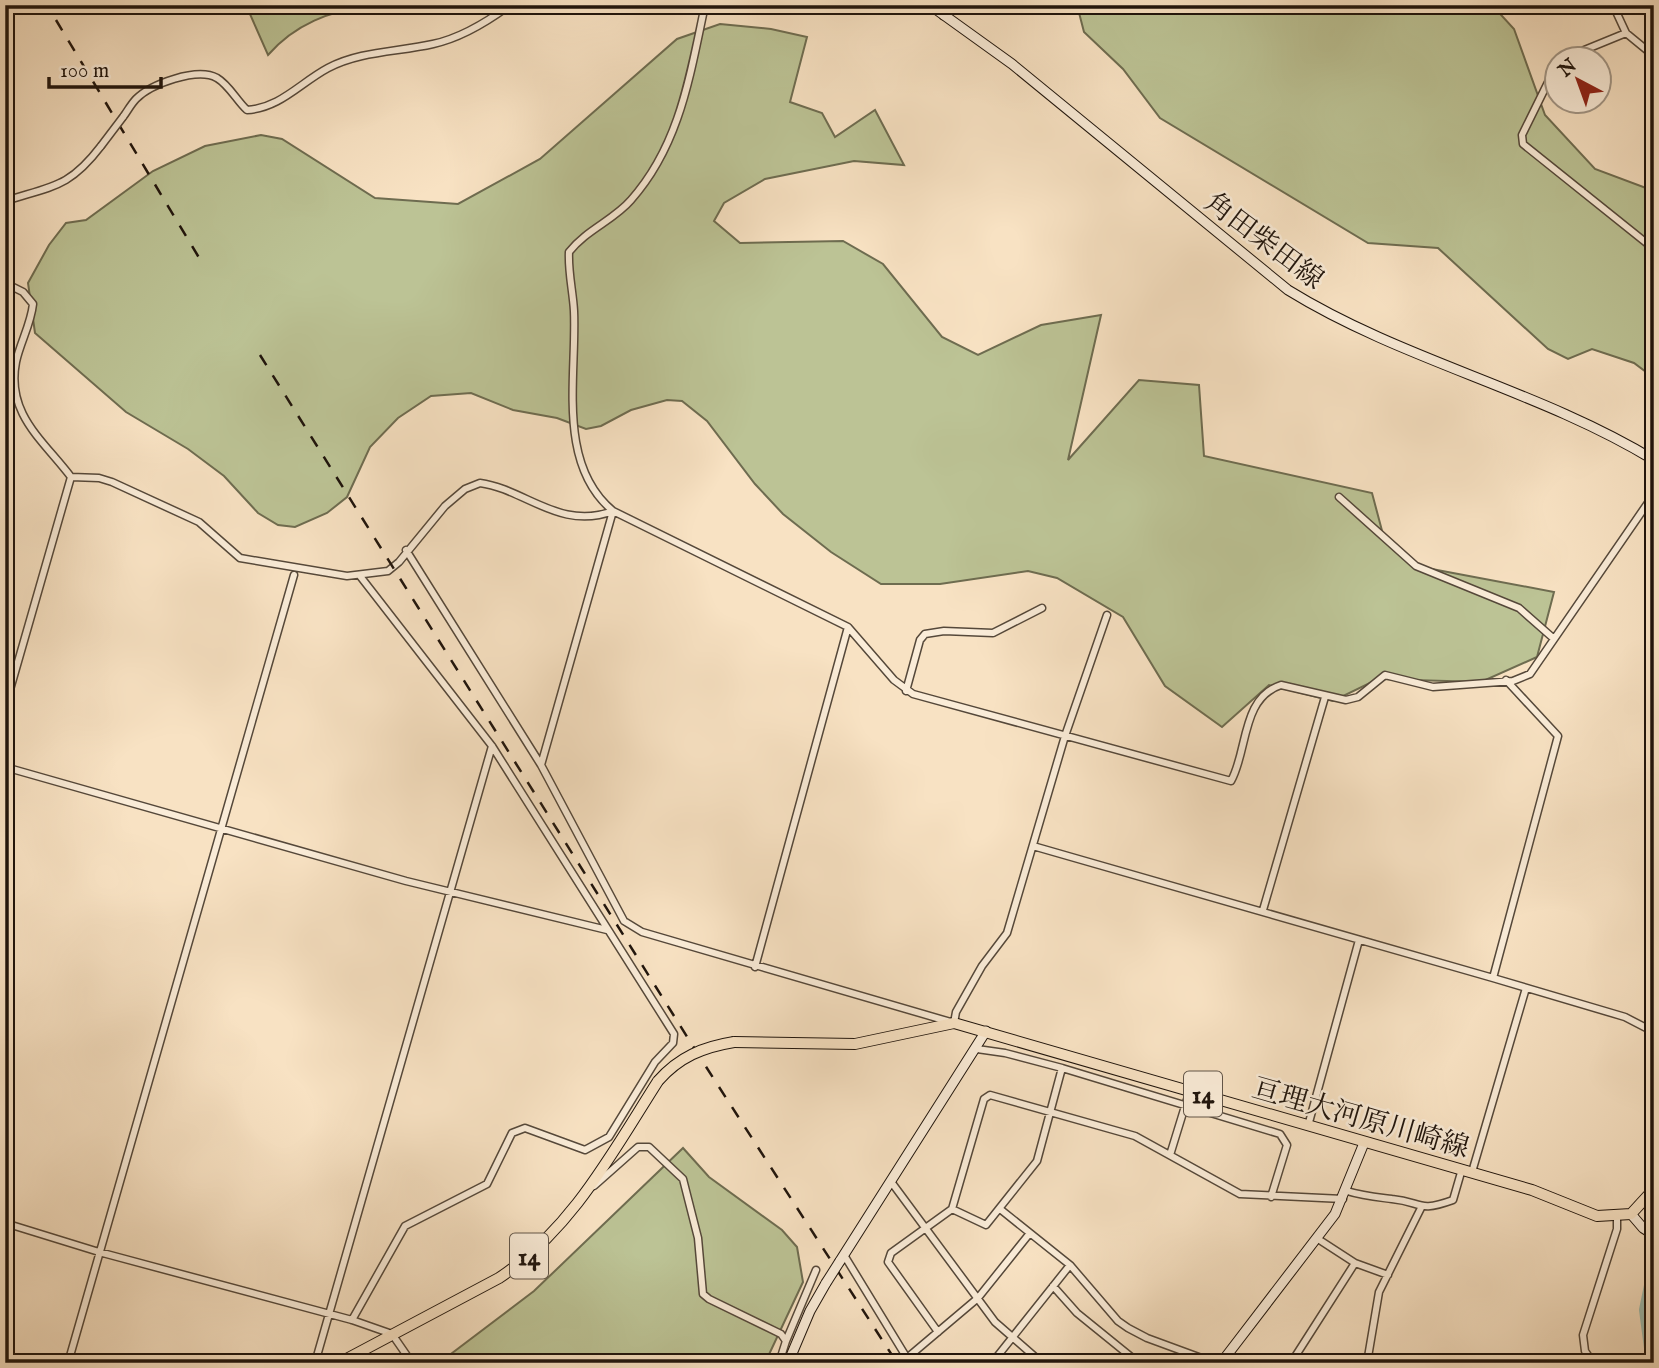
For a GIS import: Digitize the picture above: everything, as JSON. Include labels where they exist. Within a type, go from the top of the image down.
[{"type":"main road","name":"角田柴田線","points":[[929,5],[1012,64],[1288,290],[1401,346],[1595,428],[1654,460]]},
{"type":"main road","name":"亘理大河原川崎線","points":[[339,1363],[499,1278],[524,1261],[585,1195],[669,1069],[697,1051],[734,1042],[855,1044],[954,1023],[982,1039],[1189,1090],[1532,1190],[1617,1222],[1631,1214]]},
{"type":"main road","points":[[788,1363],[810,1311],[826,1283],[982,1039]]},
{"type":"main road","points":[[1221,1363],[1318,1239],[1345,1195],[1364,1143]]},
{"type":"main road","points":[[1654,1189],[1631,1214],[1643,1228],[1654,1235]]},
{"type":"street","points":[[5,201],[64,184],[87,164],[143,94],[192,73],[214,76],[247,110],[262,109],[335,65],[363,55],[446,41],[474,29],[510,5]]},
{"type":"street","points":[[705,5],[683,105],[667,149],[629,202],[569,252],[574,311],[571,428],[593,489],[613,511],[848,627],[906,691],[1227,781],[1234,776],[1247,726],[1259,701],[1273,688],[1281,685],[1338,700],[1358,697],[1385,675],[1433,687],[1513,681],[1530,674],[1654,494]]},
{"type":"street","points":[[943,16],[956,5]]},
{"type":"street","points":[[1613,5],[1626,33],[1654,55]]},
{"type":"street","points":[[1595,46],[1626,33]]},
{"type":"street","points":[[1544,91],[1522,135],[1522,144],[1654,248]]},
{"type":"street","points":[[5,283],[23,292],[33,304],[15,365],[17,401],[22,416],[71,477],[99,478],[112,482],[199,522],[240,558],[290,568],[360,576],[388,571],[399,562],[406,550],[456,496],[480,483],[565,514],[604,514],[613,511]]},
{"type":"street","points":[[5,707],[71,477]]},
{"type":"street","points":[[1339,497],[1416,566],[1519,608],[1553,638]]},
{"type":"street","points":[[541,765],[613,511]]},
{"type":"street","points":[[406,550],[541,765],[624,921],[642,932],[755,967],[954,1023],[956,1012],[982,966],[1007,933],[1065,736],[1107,615]]},
{"type":"street","points":[[68,1363],[294,575]]},
{"type":"street","points":[[352,1320],[405,1226],[487,1184],[512,1133],[526,1128],[585,1150],[609,1137],[655,1062],[674,1043],[674,1034],[492,746],[360,576]]},
{"type":"street","points":[[906,691],[920,640],[925,634],[931,631],[993,633],[1042,608]]},
{"type":"street","points":[[755,967],[848,627]]},
{"type":"street","points":[[1493,978],[1558,736],[1505,680]]},
{"type":"street","points":[[1263,910],[1325,697]]},
{"type":"street","points":[[315,1363],[448,889],[492,746]]},
{"type":"street","points":[[5,767],[406,881],[448,889],[607,930]]},
{"type":"street","points":[[1033,846],[1263,910],[1625,1017],[1654,1032]]},
{"type":"street","points":[[1308,1126],[1359,940]]},
{"type":"street","points":[[937,1332],[888,1262],[891,1253],[952,1209],[984,1099],[990,1095],[1135,1136],[1240,1194],[1271,1197],[1345,1195],[1395,1199],[1421,1208],[1453,1200],[1458,1181],[1465,1172],[1526,988]]},
{"type":"street","points":[[982,1039],[1005,1053],[1185,1104],[1285,1137],[1287,1145],[1271,1197]]},
{"type":"street","points":[[952,1209],[986,1224],[1000,1209],[1037,1161],[1062,1068]]},
{"type":"street","points":[[1170,1155],[1189,1090]]},
{"type":"street","points":[[585,1195],[638,1147],[649,1147],[683,1179],[698,1238],[703,1293],[709,1299],[781,1334],[786,1341]]},
{"type":"street","points":[[892,1183],[978,1298],[1012,1338],[1042,1363]]},
{"type":"street","points":[[1367,1363],[1379,1292],[1421,1208]]},
{"type":"street","points":[[1000,1209],[1070,1265],[1118,1321],[1128,1328],[1215,1363]]},
{"type":"street","points":[[1593,1363],[1585,1351],[1583,1335],[1617,1222]]},
{"type":"street","points":[[5,1223],[99,1252],[352,1320],[391,1334],[412,1363]]},
{"type":"street","points":[[842,1258],[909,1360],[937,1332],[978,1298],[1030,1233]]},
{"type":"street","points":[[1318,1239],[1355,1263],[1388,1275]]},
{"type":"street","points":[[1304,1363],[1293,1361],[1355,1263]]},
{"type":"street","points":[[992,1363],[1070,1265]]},
{"type":"street","points":[[779,1363],[816,1270]]},
{"type":"street","points":[[1053,1286],[1077,1314],[1135,1360],[1133,1363]]},
{"type":"green space","points":[[246,5],[371,5],[341,11],[314,21],[290,35],[268,55]]},
{"type":"green space","points":[[1077,5],[1492,5],[1514,29],[1544,116],[1595,169],[1654,191],[1654,378],[1634,363],[1592,349],[1568,359],[1548,349],[1438,248],[1368,243],[1160,118],[1123,69],[1084,32]]},
{"type":"green space","points":[[720,24],[771,29],[807,37],[790,102],[822,113],[835,137],[875,110],[904,165],[854,161],[765,179],[724,203],[714,221],[740,243],[843,241],[883,264],[942,337],[978,355],[1041,325],[1101,315],[1068,460],[1139,380],[1199,385],[1204,456],[1372,493],[1385,542],[1416,566],[1554,592],[1537,657],[1481,682],[1378,679],[1333,701],[1269,685],[1222,727],[1165,686],[1123,617],[1057,578],[1028,571],[940,584],[881,584],[831,552],[783,514],[755,484],[707,421],[682,401],[667,400],[631,410],[601,426],[586,429],[557,418],[513,410],[471,393],[431,396],[398,418],[370,447],[347,497],[327,513],[295,527],[278,525],[258,513],[224,476],[188,449],[126,412],[35,333],[28,283],[49,245],[66,223],[86,220],[153,171],[205,146],[261,135],[282,139],[375,198],[458,204],[540,159],[677,39]]},
{"type":"green space","points":[[683,1148],[709,1177],[782,1230],[797,1247],[803,1282],[765,1363],[439,1363],[534,1291]]},
{"type":"waterway","points":[[1653,1363],[1646,1310],[1654,1271]]},
{"type":"railway","points":[[56,20],[201,261]]},
{"type":"railway","points":[[260,355],[701,1059],[897,1363]]}]
